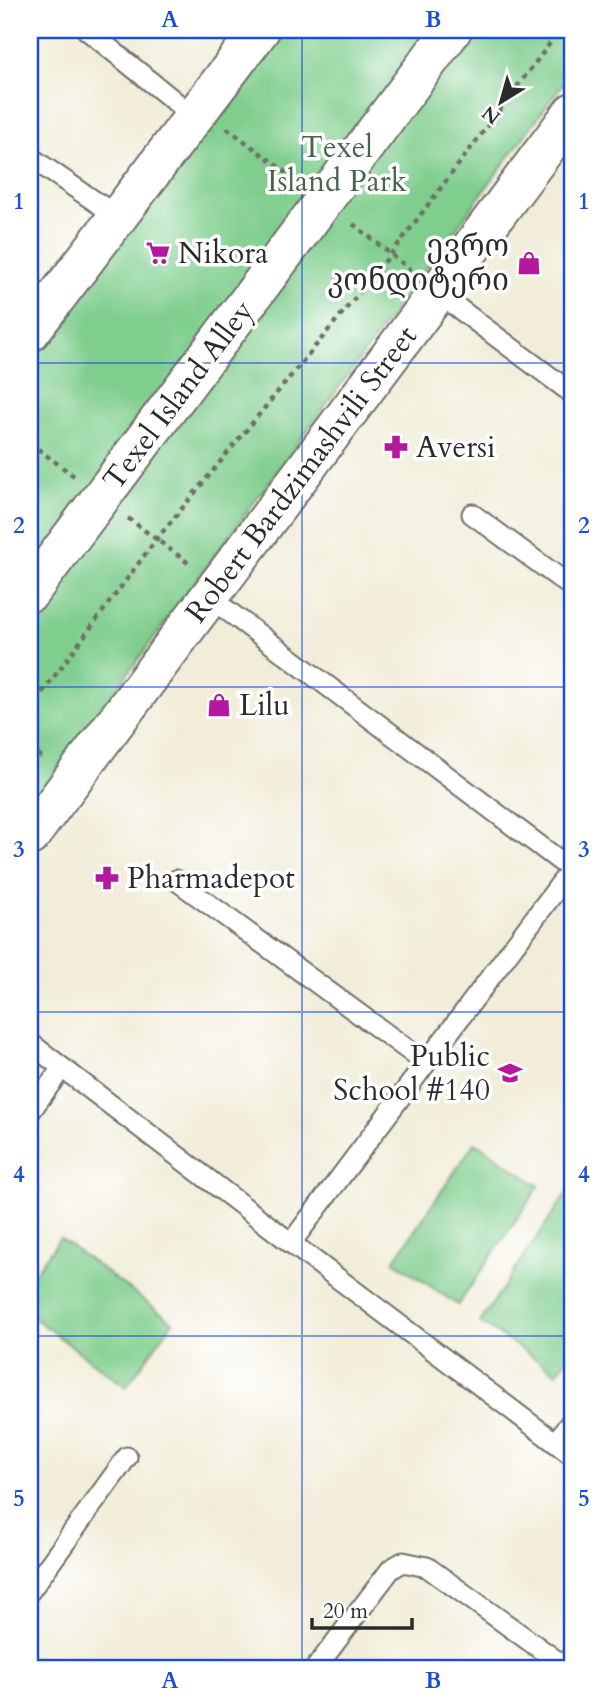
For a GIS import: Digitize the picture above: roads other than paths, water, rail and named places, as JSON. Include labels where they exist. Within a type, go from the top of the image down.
[{"type":"street","points":[[30,332],[260,30]]},
{"type":"street","name":"Texel Island Alley","points":[[30,592],[452,30]]},
{"type":"street","name":"Robert Bardzimashvili Street","points":[[30,836],[573,113]]},
{"type":"lane","points":[[87,30],[194,117]]},
{"type":"lane","points":[[30,157],[118,217]]},
{"type":"lane","points":[[438,293],[573,394]]},
{"type":"lane","points":[[472,514],[573,588]]},
{"type":"lane","points":[[213,590],[573,869],[290,1242]]},
{"type":"lane","points":[[176,880],[426,1063]]},
{"type":"lane","points":[[30,1043],[573,1455]]},
{"type":"lane","points":[[30,1112],[62,1068]]},
{"type":"lane","points":[[556,1442],[573,1419]]},
{"type":"lane","points":[[34,1577],[127,1457]]},
{"type":"lane","points":[[315,1669],[391,1569],[403,1562],[427,1567],[568,1669]]},
{"type":"place","name":"Nikora","points":[[158,253]]},
{"type":"place","name":"ევრო კონდიტერი","points":[[529,263]]},
{"type":"place","name":"Aversi","points":[[396,447]]},
{"type":"place","name":"Lilu","points":[[219,705]]},
{"type":"place","name":"Pharmadepot","points":[[107,878]]},
{"type":"place","name":"Public School #140","points":[[510,1073]]},
{"type":"park label","name":"Texel Island Park","points":[[337,164]]}]
